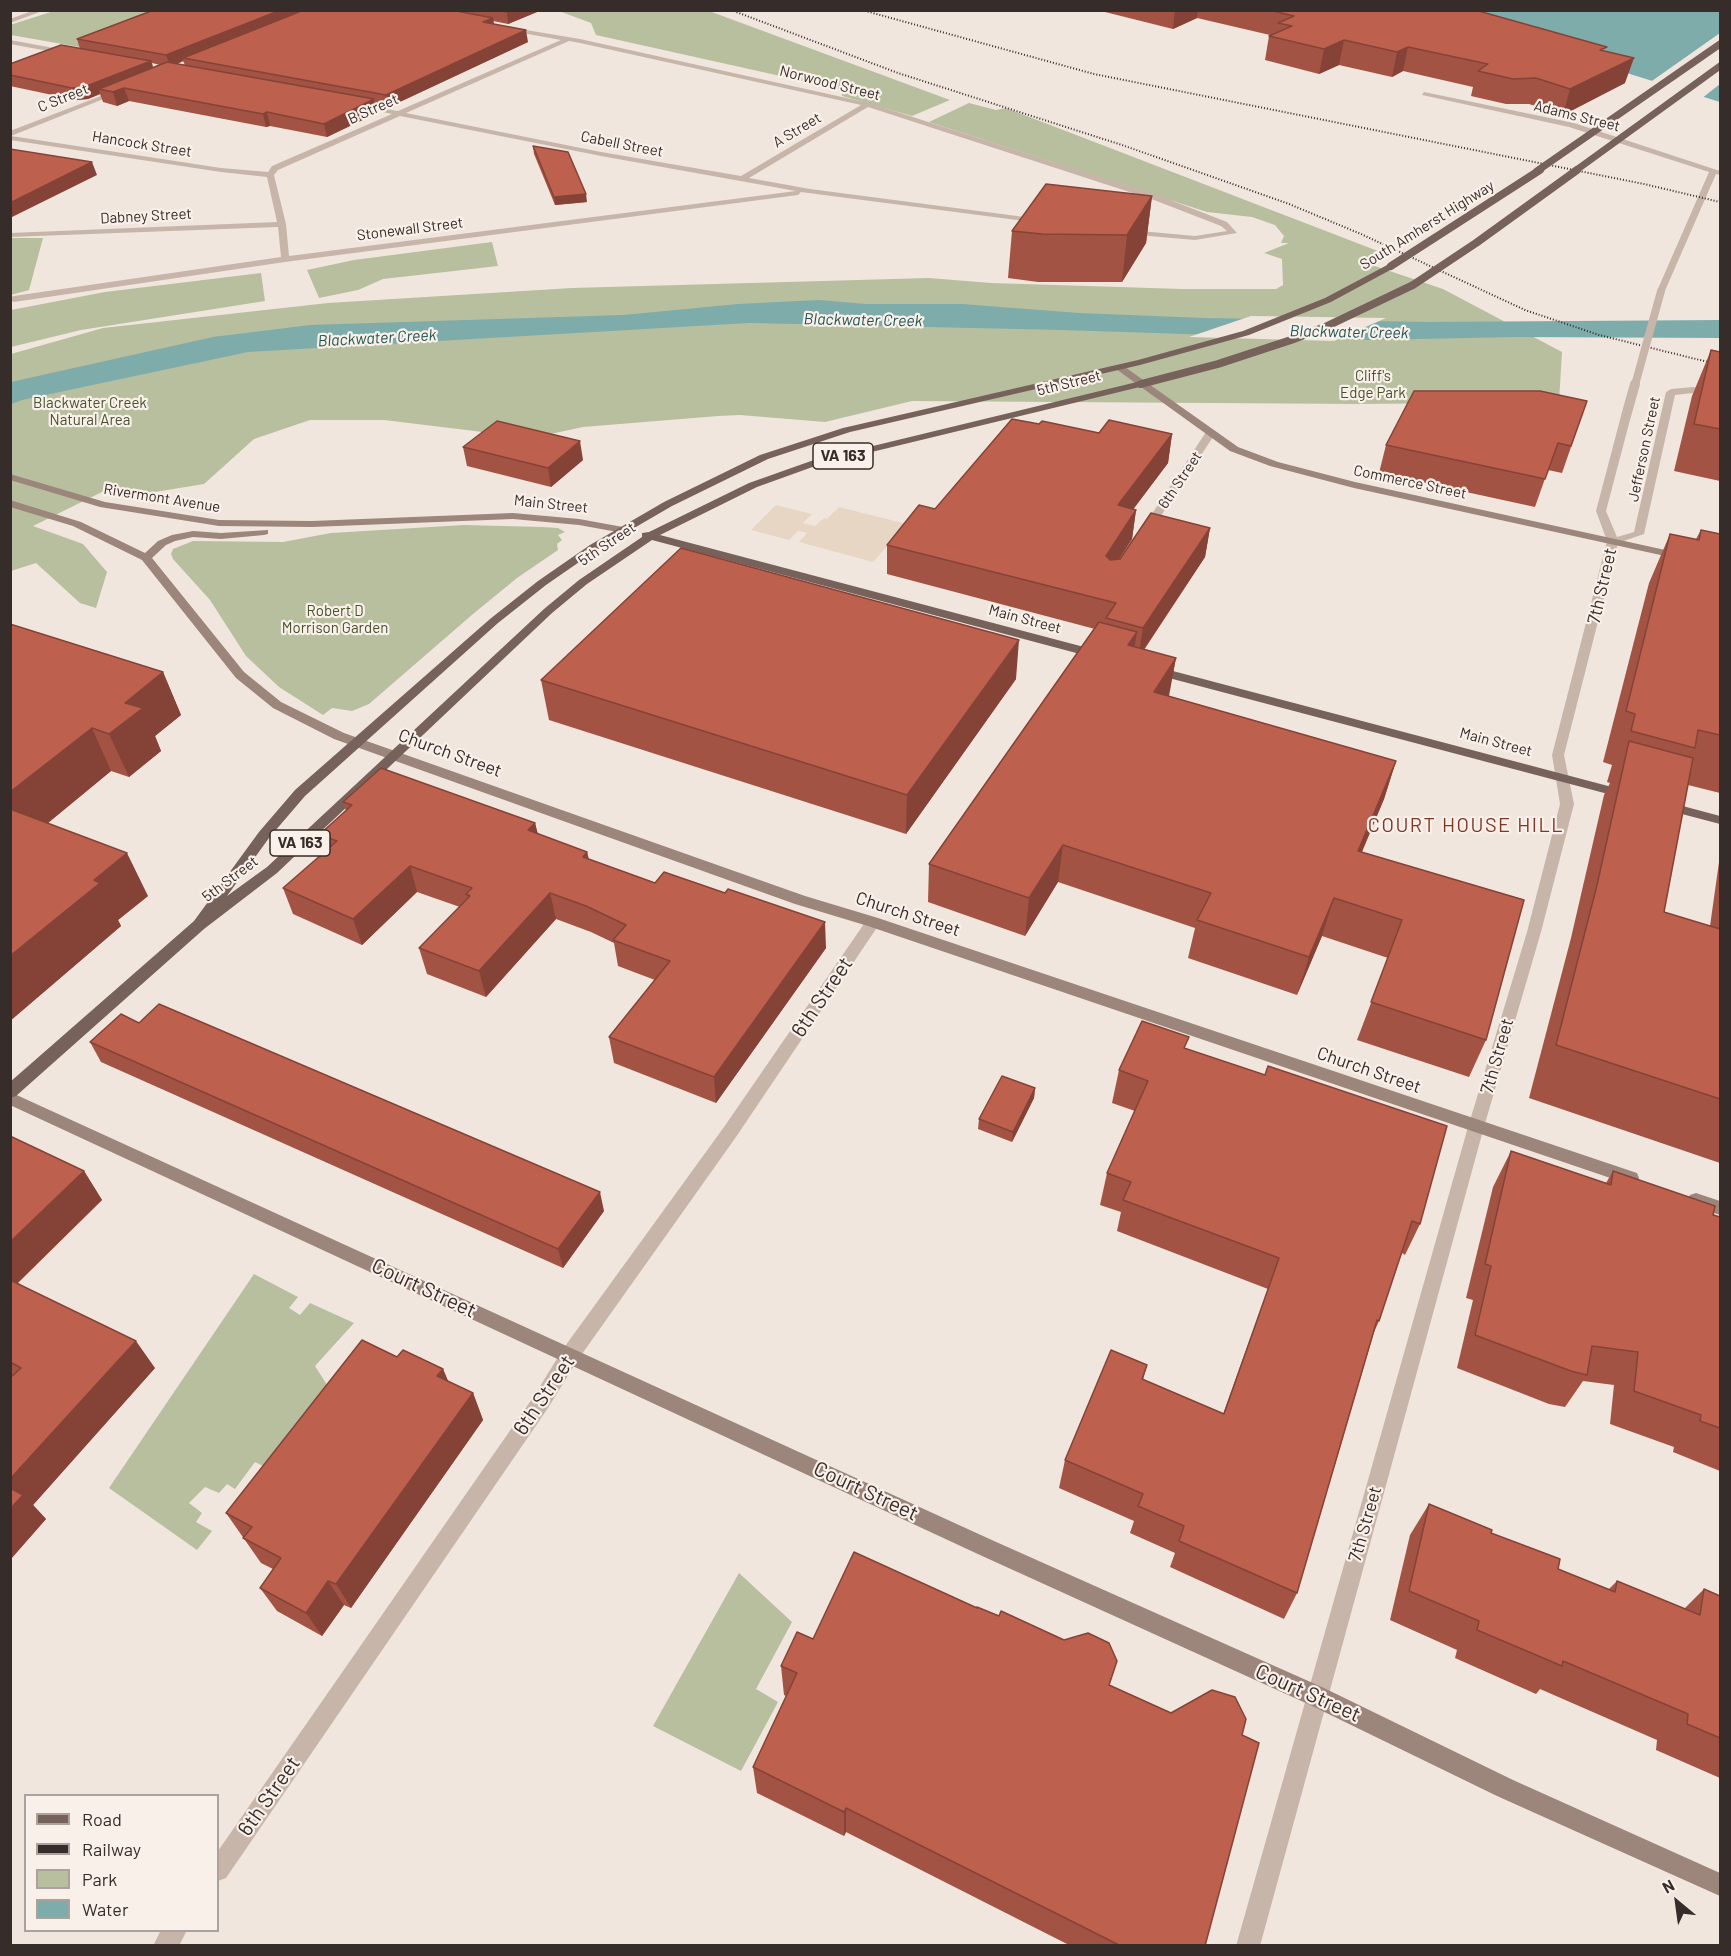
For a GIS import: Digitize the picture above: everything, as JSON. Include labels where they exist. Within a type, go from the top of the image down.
[{"type":"main road","name":"South Amherst Highway","points":[[1119,368],[1246,333],[1300,312],[1366,281],[1496,200],[1720,44]]},
{"type":"main road","points":[[1141,384],[1218,364],[1292,340],[1325,327],[1413,285],[1486,236],[1720,66]]},
{"type":"main road","name":"Commerce Street","points":[[1119,368],[1234,449],[1274,464],[1313,475],[1720,565]]},
{"type":"main road","name":"5th Street","points":[[199,924],[264,835],[300,793],[502,615],[570,562],[668,504],[764,457],[847,430],[1119,368]]},
{"type":"main road","name":"5th Street","points":[[10,1092],[199,924],[272,870],[548,611],[583,582],[650,536],[722,499],[789,472],[857,452],[1141,384]]},
{"type":"main road","name":"Rivermont Avenue","points":[[10,477],[104,505],[219,523],[312,524]]},
{"type":"main road","points":[[10,503],[77,524],[146,558],[162,543],[172,538],[193,534],[221,536],[265,532],[312,524]]},
{"type":"main road","name":"Main Street","points":[[312,524],[513,516],[579,522],[650,536],[1110,658]]},
{"type":"main road","name":"Church Street","points":[[146,558],[240,675],[277,705],[316,726],[800,900],[873,922],[1642,1182]]},
{"type":"main road","name":"Main Street","points":[[1142,667],[1720,820]]},
{"type":"main road","name":"Court Street","points":[[10,1098],[1316,1696],[1505,1788],[1720,1885]]},
{"type":"main road","points":[[1676,1193],[1720,1208]]},
{"type":"street","points":[[10,21],[42,10]]},
{"type":"street","name":"Norwood Street","points":[[498,27],[568,39],[867,104],[1157,198],[1224,224],[1233,233],[1195,238],[1117,231]]},
{"type":"street","name":"B Street","points":[[270,175],[274,168],[568,39]]},
{"type":"street","points":[[10,42],[81,54]]},
{"type":"street","name":"C Street","points":[[10,136],[128,87]]},
{"type":"street","name":"Adams Street","points":[[1424,94],[1571,125],[1717,172]]},
{"type":"street","name":"Cabell Street","points":[[343,102],[602,154],[810,191],[1048,222]]},
{"type":"street","name":"A Street","points":[[742,179],[867,104]]},
{"type":"street","name":"Hancock Street","points":[[10,136],[221,170],[270,175]]},
{"type":"street","name":"7th Street","points":[[1248,1946],[1476,1127],[1534,932],[1567,804],[1558,754],[1613,541],[1601,511],[1626,416],[1661,291],[1717,172]]},
{"type":"street","points":[[270,175],[282,224],[285,259]]},
{"type":"street","name":"Stonewall Street","points":[[14,299],[285,259],[810,191]]},
{"type":"street","name":"Dabney Street","points":[[10,235],[282,224]]},
{"type":"street","name":"Jefferson Street","points":[[1613,541],[1639,534],[1671,392],[1693,390],[1720,395]]},
{"type":"street","name":"6th Street","points":[[1139,541],[1210,434]]},
{"type":"street","name":"6th Street","points":[[219,1869],[541,1402],[570,1355],[730,1132],[873,922]]},
{"type":"street","points":[[165,1946],[175,1932]]},
{"type":"green space","points":[[54,11],[186,11],[79,47],[11,35],[10,25]]},
{"type":"green space","points":[[559,11],[709,11],[950,100],[912,116],[842,96],[842,91],[839,89],[596,35],[591,23]]},
{"type":"green space","name":"Blackwater Creek Natural Area","points":[[969,103],[996,110],[1006,108],[1383,253],[1366,263],[1443,289],[1562,352],[1559,402],[1359,404],[912,401],[825,422],[740,415],[718,416],[583,427],[532,438],[384,420],[310,420],[254,439],[204,484],[130,496],[108,489],[33,526],[83,544],[107,572],[96,608],[80,603],[36,563],[11,571],[11,354],[103,328],[328,303],[572,288],[929,278],[991,283],[1183,289],[1276,289],[1283,285],[1282,259],[1264,253],[1289,243],[1281,243],[1284,236],[1275,225],[1252,217],[1207,212],[929,122]]},
{"type":"green space","points":[[11,238],[43,238],[29,290],[11,295]]},
{"type":"green space","points":[[492,242],[498,266],[383,279],[358,290],[319,298],[307,270],[354,260]]},
{"type":"green space","points":[[261,273],[265,301],[81,330],[11,347],[11,310],[105,292]]},
{"type":"green space","name":"Robert D Morrison Garden","points":[[464,525],[558,528],[565,532],[558,535],[562,540],[557,544],[558,550],[517,578],[369,704],[352,711],[332,708],[323,715],[279,687],[246,656],[210,600],[171,554],[173,549],[193,541],[283,542],[331,533]]},
{"type":"green space","points":[[254,1274],[298,1297],[289,1308],[300,1315],[310,1303],[354,1323],[315,1366],[331,1391],[265,1467],[255,1462],[235,1489],[227,1484],[219,1493],[205,1487],[189,1503],[202,1513],[196,1522],[212,1531],[197,1550],[109,1488]]},
{"type":"green space","points":[[739,1573],[792,1622],[756,1689],[778,1702],[741,1771],[653,1726]]},
{"type":"shaded area","points":[[776,505],[812,514],[803,523],[815,526],[824,518],[827,519],[839,507],[907,524],[873,562],[799,542],[807,533],[798,531],[789,540],[751,530]]},
{"type":"water","points":[[1457,11],[1720,11],[1720,102],[1630,74],[1524,29]]},
{"type":"water","name":"Blackwater Creek","points":[[819,300],[866,304],[962,304],[1079,313],[1204,318],[1427,322],[1720,320],[1720,338],[1516,337],[1369,340],[749,323],[248,352],[11,404],[11,382],[213,337],[310,325],[623,315],[738,304]]},
{"type":"pier","points":[[1720,33],[1720,84],[1701,99],[1649,83]]},
{"type":"pier","points":[[1251,316],[1386,318],[1334,341],[1189,337]]},
{"type":"building","points":[[154,10],[281,10],[166,55],[77,39]]},
{"type":"building","points":[[304,10],[451,10],[493,18],[483,22],[526,30],[386,95],[183,58]]},
{"type":"building","points":[[1269,10],[1475,10],[1607,47],[1600,50],[1634,58],[1570,89],[1536,78],[1513,79],[1478,71],[1488,64],[1408,47],[1397,52],[1344,40],[1324,49],[1269,36],[1292,26],[1278,23],[1294,16]]},
{"type":"building","points":[[61,45],[151,61],[84,87],[72,88],[10,75],[10,64]]},
{"type":"building","points":[[167,62],[374,99],[324,124],[124,88],[113,92],[99,89]]},
{"type":"building","points":[[533,146],[568,152],[586,194],[554,197]]},
{"type":"building","points":[[10,149],[92,162],[10,203]]},
{"type":"building","points":[[1046,184],[1152,196],[1127,235],[1042,234],[1012,231]]},
{"type":"building","points":[[1711,350],[1720,352],[1720,429],[1694,424]]},
{"type":"building","points":[[1414,391],[1540,391],[1587,401],[1571,446],[1558,443],[1545,479],[1386,445]]},
{"type":"building","points":[[1012,419],[1039,424],[1042,421],[1099,433],[1109,420],[1172,434],[1118,505],[1136,510],[1106,556],[1110,560],[1120,559],[1151,513],[1210,528],[1143,628],[1106,618],[1116,603],[887,545],[919,505],[935,509]]},
{"type":"building","points":[[497,421],[580,441],[548,468],[463,447]]},
{"type":"building","points":[[1701,530],[1720,534],[1720,735],[1698,730],[1695,748],[1631,731],[1635,714],[1626,711],[1670,534],[1699,540]]},
{"type":"building","points":[[681,548],[1019,640],[907,795],[541,680]]},
{"type":"building","points":[[1099,622],[1137,632],[1128,645],[1176,658],[1154,692],[1396,761],[1358,851],[1524,900],[1486,1040],[1371,1002],[1402,920],[1334,898],[1309,957],[1197,920],[1211,893],[1063,845],[1029,898],[929,864]]},
{"type":"building","points":[[10,624],[163,672],[125,703],[143,708],[109,734],[92,728],[10,792]]},
{"type":"building","points":[[1629,741],[1693,758],[1664,912],[1720,929],[1720,1099],[1556,1045],[1597,885]]},
{"type":"building","points":[[381,768],[535,823],[528,830],[587,852],[583,857],[655,883],[664,872],[725,893],[728,889],[825,922],[714,1077],[609,1037],[670,961],[613,940],[626,925],[586,906],[550,893],[479,971],[419,948],[470,896],[466,894],[472,888],[410,866],[353,919],[283,888],[337,841],[319,835],[352,805],[343,802]]},
{"type":"building","points":[[10,809],[127,853],[94,880],[100,883],[10,956]]},
{"type":"building","points":[[159,1004],[600,1192],[558,1249],[90,1042],[121,1014],[139,1023]]},
{"type":"building","points":[[1142,1021],[1189,1037],[1184,1048],[1265,1075],[1268,1066],[1447,1126],[1420,1224],[1412,1221],[1379,1321],[1377,1320],[1297,1593],[1179,1541],[1184,1526],[1138,1506],[1143,1494],[1065,1460],[1111,1350],[1147,1365],[1142,1379],[1224,1414],[1279,1258],[1123,1200],[1131,1182],[1107,1173],[1148,1081],[1119,1070]]},
{"type":"building","points":[[1002,1076],[1035,1088],[1013,1132],[979,1119]]},
{"type":"building","points":[[10,1136],[84,1171],[10,1242]]},
{"type":"building","points":[[1511,1151],[1611,1185],[1613,1171],[1715,1206],[1713,1215],[1720,1217],[1720,1428],[1700,1421],[1701,1415],[1634,1391],[1638,1352],[1592,1346],[1587,1375],[1475,1335],[1491,1266],[1485,1264]]},
{"type":"building","points":[[10,1280],[136,1341],[10,1479],[10,1378],[21,1368],[10,1362]]},
{"type":"building","points":[[362,1340],[397,1357],[403,1350],[443,1369],[437,1376],[473,1393],[336,1584],[328,1581],[306,1613],[260,1588],[281,1558],[243,1538],[252,1527],[226,1513]]},
{"type":"building","points":[[10,1488],[23,1495],[10,1509]]},
{"type":"building","points":[[1429,1504],[1492,1530],[1491,1533],[1560,1559],[1558,1569],[1615,1592],[1617,1581],[1700,1615],[1704,1589],[1720,1596],[1720,1738],[1687,1724],[1688,1714],[1563,1661],[1562,1666],[1477,1630],[1479,1621],[1409,1591]]},
{"type":"building","points":[[854,1552],[977,1608],[999,1616],[1001,1611],[1064,1640],[1088,1633],[1109,1643],[1117,1661],[1109,1685],[1171,1713],[1212,1690],[1235,1697],[1246,1719],[1242,1735],[1259,1743],[1205,1946],[1121,1946],[846,1808],[844,1812],[753,1767],[797,1673],[781,1666],[797,1632],[813,1639]]},
{"type":"railway","points":[[731,10],[898,73],[1122,145],[1289,204],[1361,234],[1525,310],[1599,335],[1720,365]]},
{"type":"railway","points":[[862,10],[1094,74],[1644,184],[1720,202]]},
{"type":"district","name":"COURT HOUSE HILL","points":[[1466,825]]},
{"type":"park label","name":"Cliff's Edge Park","points":[[1373,384]]}]
